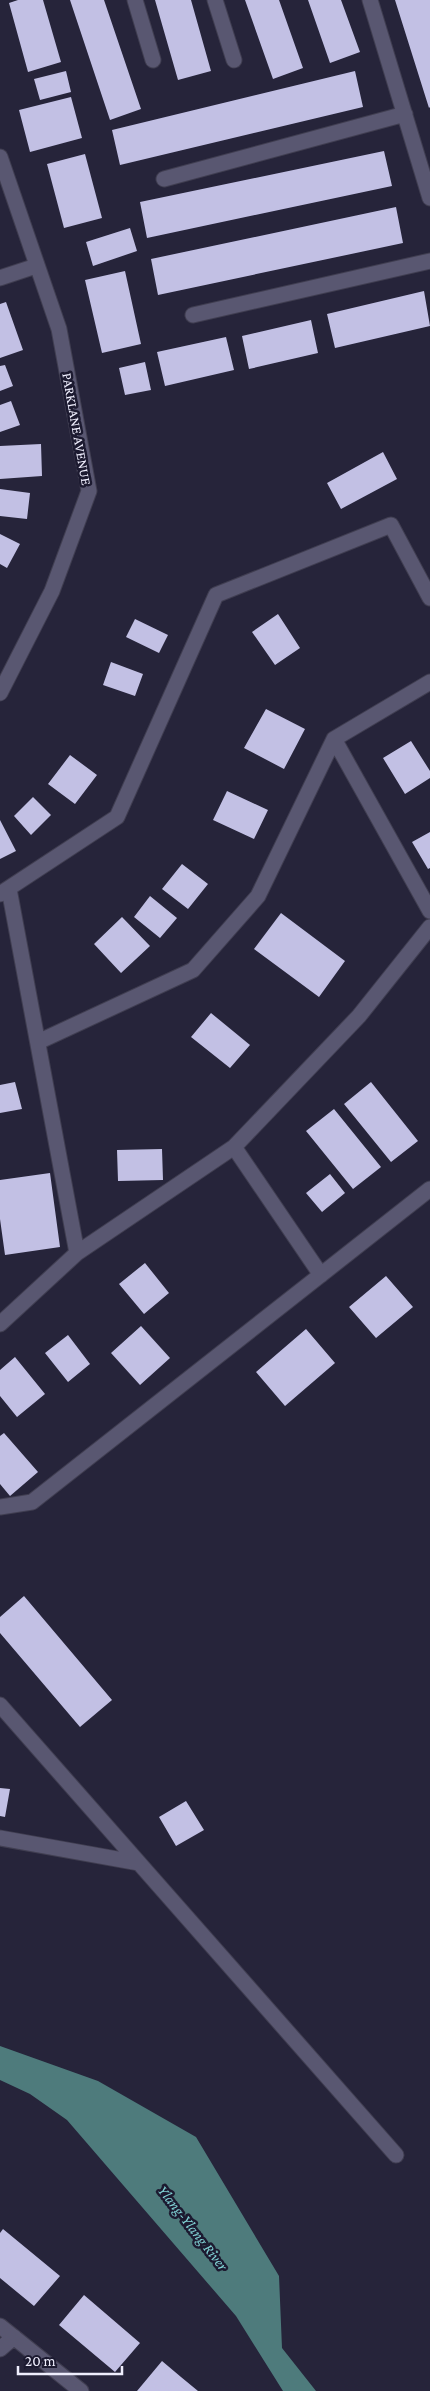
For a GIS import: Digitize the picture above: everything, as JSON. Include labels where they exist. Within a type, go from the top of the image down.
[{"type":"street","points":[[135,0],[153,60]]},
{"type":"street","points":[[215,0],[234,60]]},
{"type":"street","points":[[370,0],[430,198]]},
{"type":"street","points":[[164,179],[405,114]]},
{"type":"street","name":"PARKLANE AVENUE","points":[[0,157],[59,329],[89,491],[52,591],[0,693]]},
{"type":"street","points":[[193,315],[430,261]]},
{"type":"street","points":[[0,278],[36,266]]},
{"type":"street","points":[[77,1253],[38,1042],[5,891],[117,816],[216,595],[391,525],[426,580],[430,598]]},
{"type":"street","points":[[38,1042],[192,970],[258,896],[334,739],[430,682]]},
{"type":"street","points":[[334,739],[430,911]]},
{"type":"street","points":[[0,1324],[77,1253],[234,1147],[359,1016],[430,928]]},
{"type":"street","points":[[234,1147],[321,1274]]},
{"type":"street","points":[[0,1507],[32,1502],[430,1189]]},
{"type":"street","points":[[0,1705],[396,2155]]},
{"type":"street","points":[[0,1838],[139,1863]]},
{"type":"street","points":[[0,2326],[81,2391]]},
{"type":"street","points":[[0,2350],[14,2336]]},
{"type":"water","name":"Ylang-Ylang River","points":[[0,2046],[98,2081],[196,2137],[279,2276],[282,2348],[316,2391],[283,2391],[236,2316],[67,2120],[30,2094],[0,2080]]},
{"type":"building","points":[[18,0],[43,0],[61,62],[28,72],[9,3]]},
{"type":"building","points":[[70,0],[104,0],[141,109],[110,120]]},
{"type":"building","points":[[155,0],[191,0],[211,71],[178,80]]},
{"type":"building","points":[[245,0],[279,0],[303,68],[273,79]]},
{"type":"building","points":[[308,0],[341,0],[360,52],[330,63]]},
{"type":"building","points":[[395,0],[430,0],[429,108]]},
{"type":"building","points":[[66,71],[71,92],[40,100],[34,79]]},
{"type":"building","points":[[355,71],[363,107],[120,165],[112,130]]},
{"type":"building","points":[[71,97],[82,138],[30,152],[19,110]]},
{"type":"building","points":[[384,151],[392,186],[147,238],[140,202]]},
{"type":"building","points":[[85,154],[102,218],[64,228],[47,164]]},
{"type":"building","points":[[396,207],[403,243],[158,295],[151,259]]},
{"type":"building","points":[[130,228],[137,251],[93,266],[86,242]]},
{"type":"building","points":[[125,271],[141,344],[102,353],[85,280]]},
{"type":"building","points":[[424,291],[430,326],[335,348],[327,314]]},
{"type":"building","points":[[6,302],[23,350],[0,358],[0,304]]},
{"type":"building","points":[[311,320],[318,353],[249,369],[242,336]]},
{"type":"building","points":[[226,337],[234,370],[165,386],[157,352]]},
{"type":"building","points":[[145,362],[151,390],[125,395],[119,368]]},
{"type":"building","points":[[5,365],[13,386],[0,391],[0,366]]},
{"type":"building","points":[[11,401],[20,425],[0,432],[0,405]]},
{"type":"building","points":[[41,444],[42,476],[0,479],[0,446]]},
{"type":"building","points":[[383,452],[397,479],[341,509],[327,483]]},
{"type":"building","points":[[0,489],[30,493],[27,519],[0,516]]},
{"type":"building","points":[[0,534],[20,544],[7,568],[0,564]]},
{"type":"building","points":[[278,614],[300,648],[275,665],[252,632]]},
{"type":"building","points":[[135,619],[168,635],[159,653],[126,637]]},
{"type":"building","points":[[111,662],[143,674],[135,696],[103,685]]},
{"type":"building","points":[[266,709],[305,729],[284,769],[244,748]]},
{"type":"building","points":[[411,741],[430,771],[430,778],[405,794],[383,758]]},
{"type":"building","points":[[70,755],[97,775],[75,804],[48,784]]},
{"type":"building","points":[[227,791],[268,810],[254,839],[213,820]]},
{"type":"building","points":[[33,797],[51,815],[31,835],[14,816]]},
{"type":"building","points":[[0,820],[16,851],[0,859]]},
{"type":"building","points":[[430,832],[430,868],[428,869],[412,842]]},
{"type":"building","points":[[182,864],[208,884],[188,909],[162,889]]},
{"type":"building","points":[[150,896],[177,918],[160,938],[134,917]]},
{"type":"building","points":[[281,913],[345,961],[319,997],[254,949]]},
{"type":"building","points":[[122,917],[150,946],[121,973],[94,944]]},
{"type":"building","points":[[211,1013],[250,1045],[230,1068],[191,1037]]},
{"type":"building","points":[[15,1082],[22,1109],[0,1113],[0,1085]]},
{"type":"building","points":[[371,1082],[418,1141],[391,1162],[344,1104]]},
{"type":"building","points":[[334,1109],[381,1167],[353,1189],[306,1131]]},
{"type":"building","points":[[162,1149],[163,1180],[118,1181],[117,1150]]},
{"type":"building","points":[[50,1173],[60,1247],[5,1255],[0,1219],[0,1180]]},
{"type":"building","points":[[330,1174],[345,1193],[322,1212],[306,1193]]},
{"type":"building","points":[[145,1263],[169,1293],[144,1314],[119,1284]]},
{"type":"building","points":[[386,1276],[413,1307],[376,1338],[349,1307]]},
{"type":"building","points":[[141,1326],[170,1358],[140,1385],[111,1353]]},
{"type":"building","points":[[306,1329],[335,1363],[285,1406],[256,1372]]},
{"type":"building","points":[[68,1335],[90,1364],[68,1382],[45,1353]]},
{"type":"building","points":[[15,1357],[45,1394],[17,1417],[0,1396],[0,1370]]},
{"type":"building","points":[[4,1433],[38,1472],[10,1496],[0,1484],[0,1436]]},
{"type":"building","points":[[24,1596],[112,1700],[80,1727],[0,1633],[0,1617]]},
{"type":"building","points":[[0,1788],[10,1789],[5,1817],[0,1816]]},
{"type":"building","points":[[186,1801],[204,1830],[176,1846],[159,1817]]},
{"type":"building","points":[[3,2229],[60,2276],[34,2306],[0,2278],[0,2233]]},
{"type":"building","points":[[84,2295],[140,2343],[115,2372],[59,2325]]},
{"type":"building","points":[[162,2361],[181,2377],[198,2391],[137,2391]]}]
